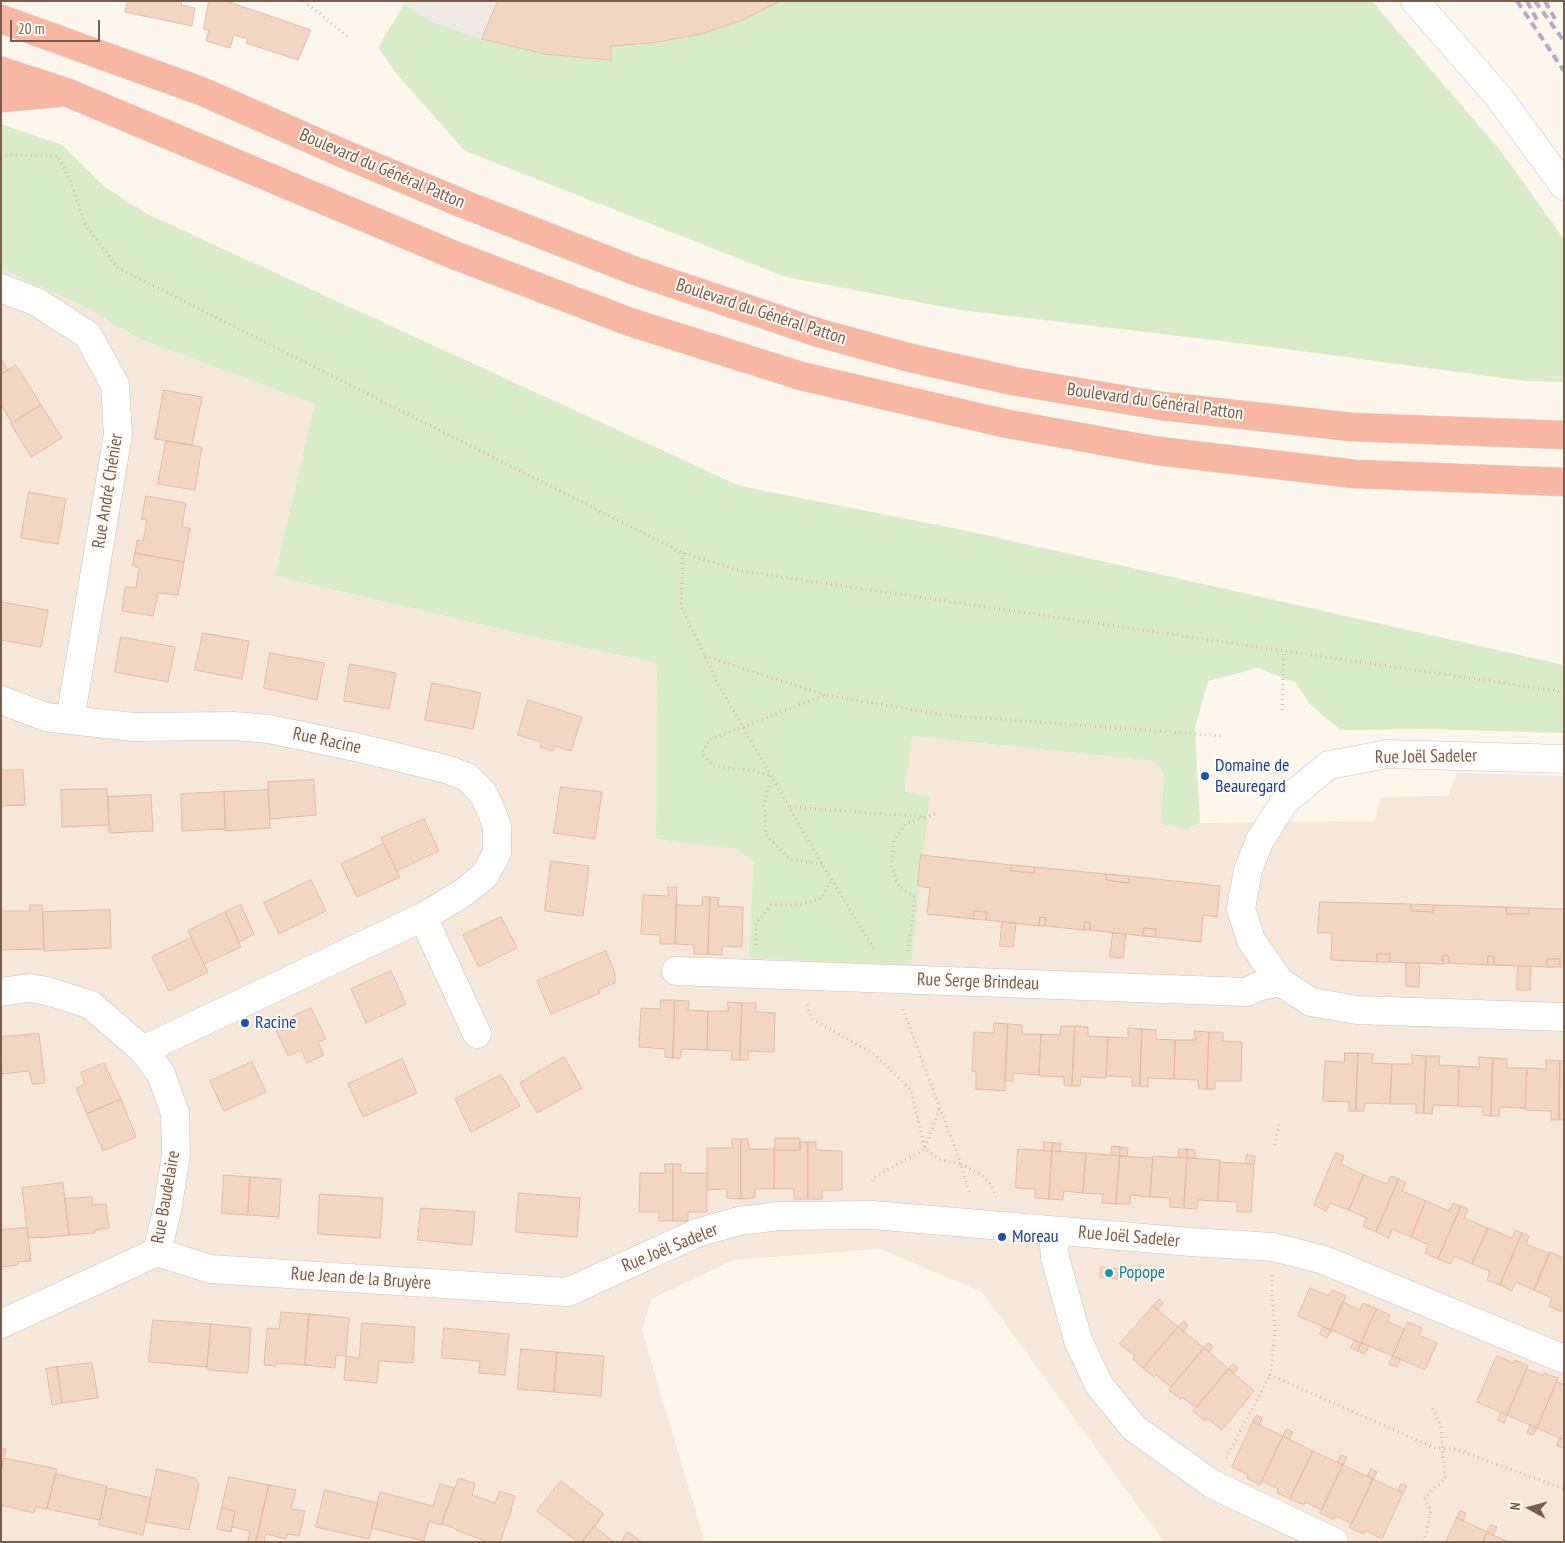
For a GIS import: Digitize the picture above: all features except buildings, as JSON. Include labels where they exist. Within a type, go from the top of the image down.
[{"type":"highway","name":"Boulevard du Général Patton","points":[[1,20],[201,92],[457,201],[635,271],[819,333],[911,358],[1013,381],[1162,406],[1351,427],[1563,435]]},
{"type":"highway","points":[[1,71],[66,92],[454,255],[630,322],[801,376],[1003,423],[1158,451],[1355,474],[1564,482]]},
{"type":"highway","points":[[1,98],[66,92]]},
{"type":"street","points":[[1415,1],[1498,96],[1564,186]]},
{"type":"street","name":"Rue André Chénier","points":[[1,288],[37,302],[88,335],[115,385],[118,434],[70,720]]},
{"type":"street","name":"Rue Racine","points":[[1,700],[46,717],[133,727],[234,726],[269,730],[370,750],[446,769],[467,777],[482,792],[492,812],[497,827],[497,853],[485,875],[463,893],[423,917],[143,1050]]},
{"type":"street","name":"Rue Joël Sadeler","points":[[1564,759],[1387,754],[1329,765],[1285,801],[1260,840],[1248,870],[1241,909],[1251,940],[1280,982],[1311,1002],[1357,1010],[1564,1017]]},
{"type":"street","points":[[423,917],[477,1034]]},
{"type":"street","name":"Rue Serge Brindeau","points":[[676,971],[1247,992],[1258,987],[1280,982]]},
{"type":"street","name":"Rue Baudelaire","points":[[1,992],[29,988],[47,990],[90,1005],[143,1050],[161,1074],[175,1114],[176,1155],[167,1211],[157,1252],[1,1324]]},
{"type":"street","name":"Rue Joël Sadeler","points":[[568,1292],[697,1233],[739,1221],[779,1216],[873,1215],[1053,1231],[1273,1247],[1324,1260],[1564,1359]]},
{"type":"street","points":[[1053,1231],[1055,1258],[1078,1340],[1099,1385],[1134,1428],[1212,1484],[1334,1542]]},
{"type":"street","name":"Rue Jean de la Bruyère","points":[[157,1252],[210,1269],[568,1292]]},
{"type":"path","points":[[304,1],[348,37]]},
{"type":"path","points":[[1,157],[10,155],[58,156],[72,182],[85,224],[118,268],[683,553],[741,571],[1564,692]]},
{"type":"path","points":[[683,553],[681,606],[718,684],[822,864],[898,979],[940,1108],[961,1164],[992,1226]]},
{"type":"path","points":[[1282,710],[1284,651]]},
{"type":"path","points":[[705,656],[826,695],[945,715],[1222,736]]},
{"type":"path","points":[[772,776],[755,771],[713,766],[702,754],[709,740],[826,695]]},
{"type":"path","points":[[772,776],[764,804],[766,835],[790,859],[822,864]]},
{"type":"path","points":[[790,807],[925,817]]},
{"type":"path","points":[[898,979],[915,898],[899,887],[890,865],[894,841],[905,824],[938,813]]},
{"type":"path","points":[[757,974],[756,923],[771,905],[799,905],[822,898],[833,879]]},
{"type":"path","points":[[795,975],[812,1019],[874,1054],[911,1090],[925,1149],[941,1160],[961,1164],[980,1174],[992,1184],[992,1226]]},
{"type":"path","points":[[873,1215],[873,1178],[925,1149],[940,1108]]},
{"type":"path","points":[[1275,1145],[1279,1123]]},
{"type":"path","points":[[1212,1484],[1270,1375],[1275,1332],[1272,1294],[1273,1247]]},
{"type":"path","points":[[1270,1375],[1436,1448],[1455,1449],[1564,1489]]},
{"type":"path","points":[[1424,1542],[1431,1511],[1425,1499],[1445,1479],[1441,1427],[1432,1407]]},
{"type":"shaded area","points":[[401,1],[780,1],[745,19],[716,30],[677,40],[632,45],[609,60],[545,54],[482,39],[432,22]]},
{"type":"shaded area","points":[[1,269],[81,305],[140,339],[316,404],[275,576],[534,637],[657,663],[656,838],[736,849],[754,862],[748,958],[926,826],[930,797],[905,791],[911,736],[1155,761],[1164,773],[1161,824],[1187,829],[1200,823],[1375,821],[1380,797],[1448,796],[1457,773],[1564,776],[1564,1542],[1164,1542],[982,1292],[880,1249],[734,1260],[651,1299],[642,1331],[705,1542],[1,1542]]},
{"type":"green space","points":[[780,1],[1372,1],[1500,150],[1564,239],[1564,382],[1526,381],[1255,345],[960,310],[786,277],[465,151],[401,79],[378,48],[404,4],[432,22],[482,39],[545,54],[611,60],[611,46],[656,43],[699,34],[740,20]]},
{"type":"green space","points":[[1,124],[62,145],[105,187],[147,214],[740,486],[963,530],[1564,665],[1564,733],[1430,729],[1340,730],[1311,705],[1296,683],[1258,668],[1208,681],[1195,728],[1200,823],[1187,829],[1161,824],[1164,773],[1154,761],[912,736],[905,791],[930,797],[911,966],[748,958],[754,862],[736,849],[656,839],[657,663],[534,637],[275,576],[315,404],[140,339],[81,305],[1,269]]},
{"type":"railway","points":[[1517,1],[1564,71]]},
{"type":"railway","points":[[1527,1],[1538,22]]},
{"type":"railway","points":[[1535,1],[1564,41]]},
{"type":"railway","points":[[1545,1],[1555,19]]},
{"type":"place","name":"Domaine de Beauregard","points":[[1205,776]]},
{"type":"place","name":"Racine","points":[[245,1023]]},
{"type":"place","name":"Moreau","points":[[1002,1237]]},
{"type":"place","name":"Popope","points":[[1109,1273]]}]
